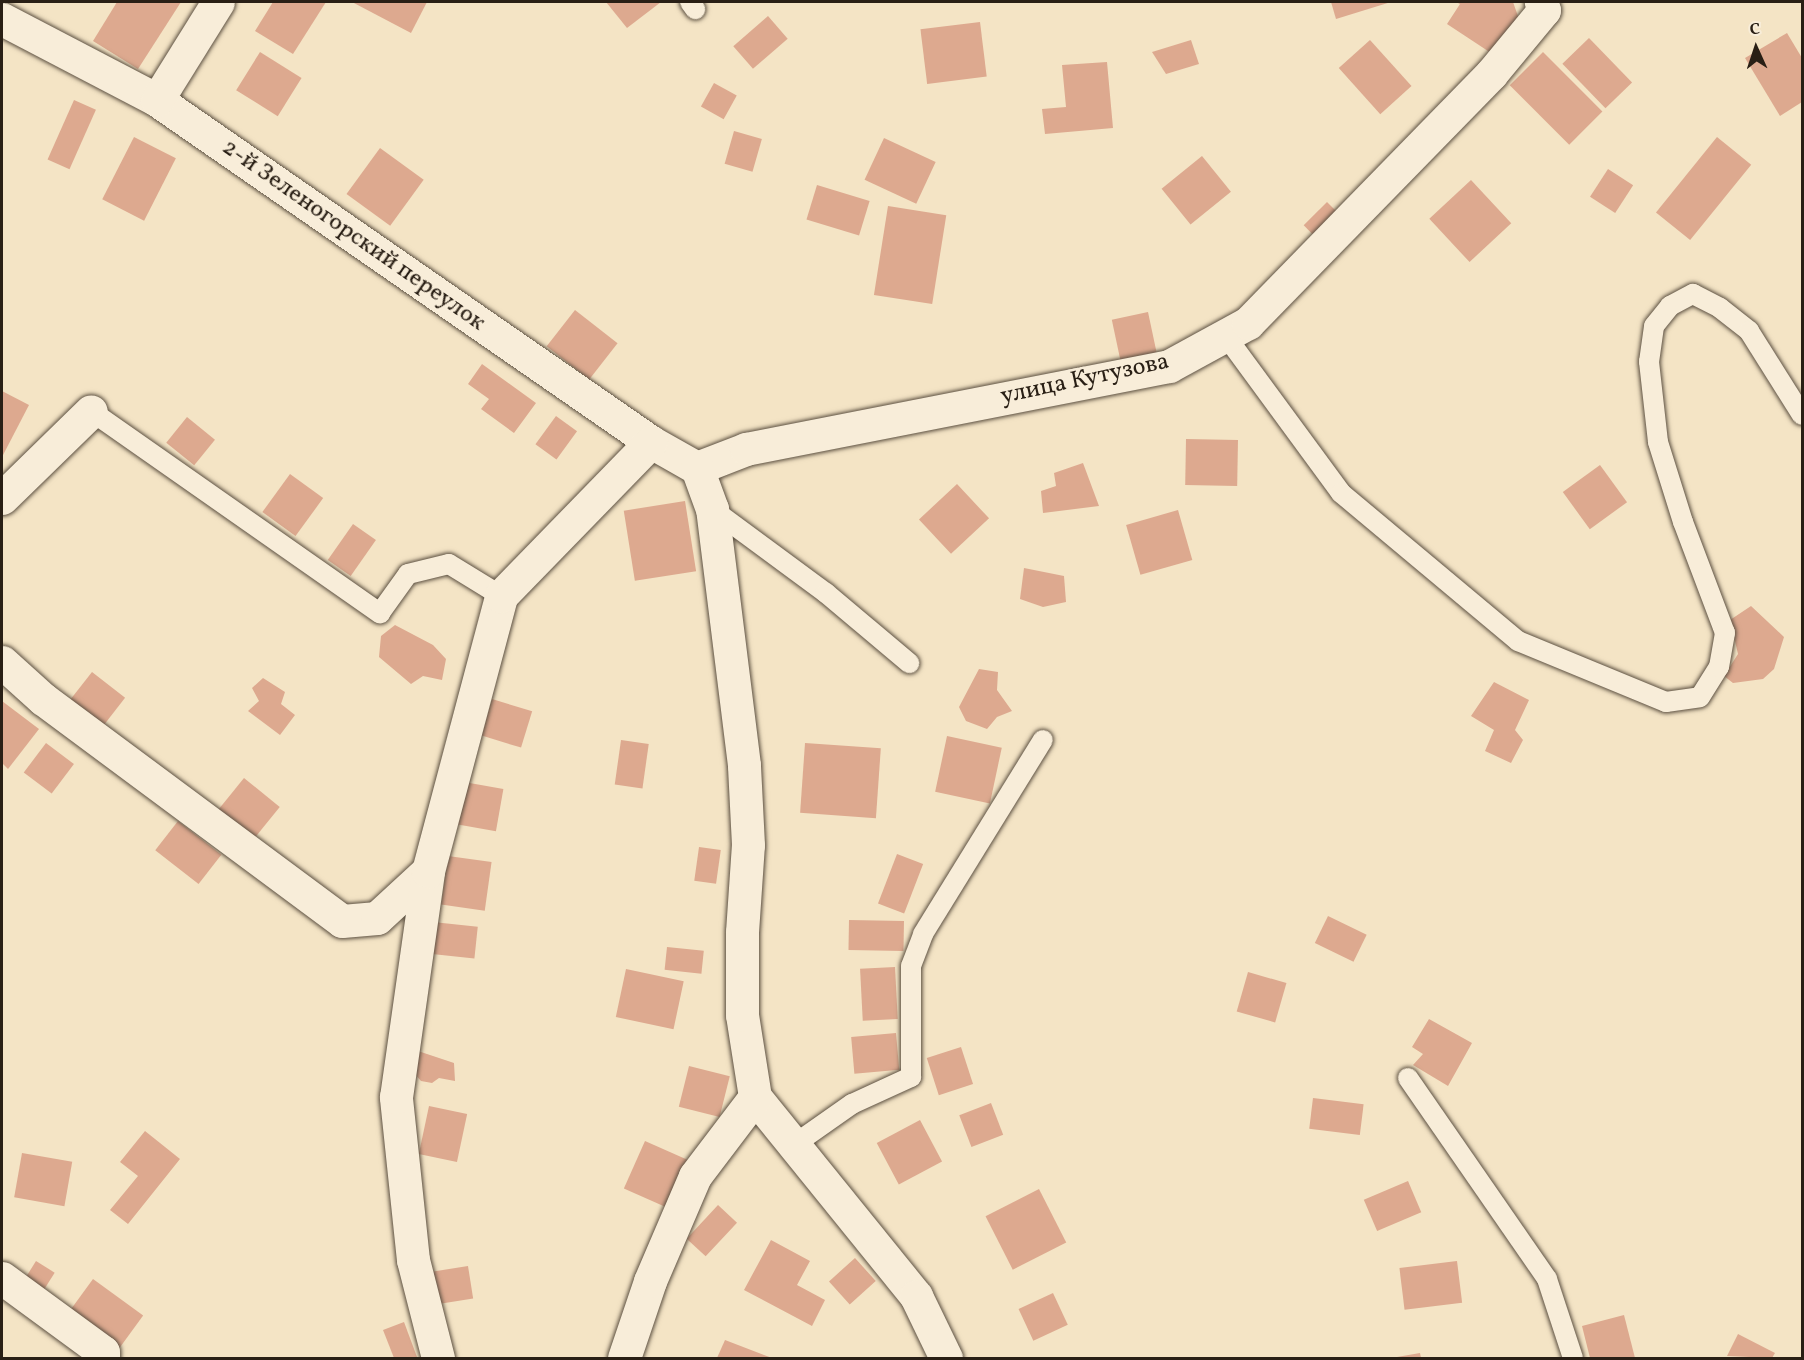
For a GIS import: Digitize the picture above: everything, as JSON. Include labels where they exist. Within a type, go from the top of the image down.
[{"type":"street","points":[[157,100],[218,2]]},
{"type":"street","name":"улица Кутузова","points":[[697,468],[746,450],[1169,366],[1225,336],[1248,323],[1491,74],[1544,10],[1541,2]]},
{"type":"street","name":"2-й Зеленогорский переулок","points":[[2,19],[157,100],[651,442],[697,468]]},
{"type":"street","points":[[2,498],[91,411]]},
{"type":"street","points":[[438,1359],[413,1260],[396,1097],[428,871],[501,596],[651,442]]},
{"type":"street","points":[[697,468],[712,509],[744,765],[748,845],[742,932],[742,1015],[755,1097],[916,1296],[946,1359]]},
{"type":"street","points":[[2,662],[42,699],[342,921],[377,918],[428,871]]},
{"type":"street","points":[[624,1359],[650,1281],[695,1176],[755,1097]]},
{"type":"street","points":[[2,1278],[104,1352],[103,1359]]},
{"type":"lane","points":[[1225,336],[1341,493],[1518,641],[1666,702],[1700,697],[1719,667],[1725,633],[1683,522],[1658,442],[1649,362],[1654,326],[1670,306],[1693,294],[1720,308],[1749,331],[1803,415]]},
{"type":"lane","points":[[91,411],[380,613],[408,574],[449,564],[501,596]]},
{"type":"lane","points":[[712,509],[826,593],[909,663]]},
{"type":"lane","points":[[795,1144],[852,1104],[911,1077],[911,966],[923,934],[1043,740]]},
{"type":"lane","points":[[1408,1078],[1547,1279],[1573,1359]]},
{"type":"building","points":[[117,2],[181,2],[138,69],[93,41]]},
{"type":"building","points":[[273,2],[326,2],[293,54],[255,31]]},
{"type":"building","points":[[352,2],[427,2],[411,33]]},
{"type":"building","points":[[606,2],[661,2],[627,28]]},
{"type":"building","points":[[1331,2],[1391,2],[1336,19]]},
{"type":"building","points":[[1456,2],[1513,2],[1519,19],[1491,53],[1447,24],[1460,4]]},
{"type":"building","points":[[768,16],[788,39],[753,69],[733,46]]},
{"type":"building","points":[[980,22],[987,77],[927,84],[920,29]]},
{"type":"building","points":[[1787,33],[1802,58],[1802,102],[1780,116],[1745,58]]},
{"type":"building","points":[[1589,38],[1632,83],[1605,108],[1562,64]]},
{"type":"building","points":[[1191,40],[1199,64],[1166,74],[1152,52]]},
{"type":"building","points":[[1370,40],[1411,86],[1380,114],[1339,68]]},
{"type":"building","points":[[260,52],[302,78],[278,116],[236,90]]},
{"type":"building","points":[[1543,52],[1602,111],[1569,145],[1510,85]]},
{"type":"building","points":[[1107,62],[1113,128],[1045,134],[1042,109],[1066,107],[1062,65]]},
{"type":"building","points":[[714,83],[737,96],[724,119],[701,107]]},
{"type":"building","points":[[74,100],[96,110],[69,169],[48,159]]},
{"type":"building","points":[[734,131],[762,139],[753,172],[725,164]]},
{"type":"building","points":[[134,137],[176,158],[144,221],[102,199]]},
{"type":"building","points":[[1717,137],[1751,165],[1690,240],[1656,212]]},
{"type":"building","points":[[884,138],[936,162],[916,204],[865,180]]},
{"type":"building","points":[[380,148],[424,180],[390,226],[346,194]]},
{"type":"building","points":[[1202,156],[1231,192],[1191,224],[1162,189]]},
{"type":"building","points":[[1608,169],[1633,185],[1615,213],[1590,197]]},
{"type":"building","points":[[1471,180],[1511,223],[1470,262],[1429,219]]},
{"type":"building","points":[[817,185],[870,201],[859,236],[806,219]]},
{"type":"building","points":[[1327,202],[1340,215],[1316,238],[1304,225]]},
{"type":"building","points":[[888,206],[946,215],[932,304],[874,295]]},
{"type":"building","points":[[575,310],[618,343],[589,379],[547,346]]},
{"type":"building","points":[[1148,312],[1158,359],[1122,367],[1112,320]]},
{"type":"building","points":[[482,364],[536,403],[514,433],[481,409],[489,399],[468,384]]},
{"type":"building","points":[[2,391],[29,405],[2,457]]},
{"type":"building","points":[[556,416],[577,431],[556,460],[535,444]]},
{"type":"building","points":[[187,417],[215,440],[194,465],[166,443]]},
{"type":"building","points":[[1186,439],[1238,440],[1237,486],[1185,485]]},
{"type":"building","points":[[1083,463],[1099,506],[1043,513],[1041,491],[1056,486],[1054,473]]},
{"type":"building","points":[[1600,465],[1627,502],[1590,529],[1563,492]]},
{"type":"building","points":[[290,474],[323,498],[296,536],[262,512]]},
{"type":"building","points":[[957,484],[989,518],[951,554],[919,519]]},
{"type":"building","points":[[685,501],[696,571],[635,581],[624,511]]},
{"type":"building","points":[[1178,510],[1192,560],[1140,575],[1126,525]]},
{"type":"building","points":[[353,524],[376,540],[351,576],[328,560]]},
{"type":"building","points":[[1024,568],[1064,576],[1066,602],[1043,607],[1020,599]]},
{"type":"building","points":[[1751,606],[1784,637],[1774,669],[1763,679],[1733,683],[1724,676],[1738,654],[1730,620]]},
{"type":"building","points":[[395,625],[433,645],[446,659],[442,680],[423,676],[411,684],[379,657],[381,636]]},
{"type":"building","points":[[979,669],[998,672],[997,690],[1012,711],[997,717],[987,729],[966,721],[959,707]]},
{"type":"building","points":[[92,672],[125,698],[103,726],[70,700]]},
{"type":"building","points":[[263,678],[285,692],[281,704],[295,715],[280,735],[248,711],[259,701],[252,688]]},
{"type":"building","points":[[1494,682],[1529,700],[1515,730],[1523,740],[1511,763],[1485,751],[1494,730],[1471,716]]},
{"type":"building","points":[[492,699],[532,711],[521,748],[481,735]]},
{"type":"building","points":[[2,701],[39,729],[8,769],[2,763]]},
{"type":"building","points":[[947,736],[1002,748],[990,803],[935,792]]},
{"type":"building","points":[[621,740],[649,744],[642,788],[615,785]]},
{"type":"building","points":[[46,743],[74,764],[52,794],[24,773]]},
{"type":"building","points":[[805,743],[881,748],[876,818],[800,813]]},
{"type":"building","points":[[244,778],[280,807],[251,843],[215,814]]},
{"type":"building","points":[[464,782],[503,789],[496,831],[457,824]]},
{"type":"building","points":[[178,821],[221,855],[199,884],[155,850]]},
{"type":"building","points":[[699,847],[721,850],[716,884],[694,881]]},
{"type":"building","points":[[897,854],[923,864],[904,914],[878,903]]},
{"type":"building","points":[[448,856],[492,862],[485,911],[441,905]]},
{"type":"building","points":[[1328,916],[1367,935],[1353,962],[1315,943]]},
{"type":"building","points":[[849,920],[904,921],[903,951],[848,950]]},
{"type":"building","points":[[433,922],[478,927],[474,959],[430,954]]},
{"type":"building","points":[[667,947],[704,951],[701,974],[665,970]]},
{"type":"building","points":[[895,967],[898,1019],[863,1021],[860,969]]},
{"type":"building","points":[[626,969],[684,981],[674,1029],[616,1017]]},
{"type":"building","points":[[1248,972],[1286,983],[1275,1022],[1237,1011]]},
{"type":"building","points":[[1429,1019],[1472,1043],[1448,1086],[1413,1065],[1423,1054],[1412,1047]]},
{"type":"building","points":[[896,1033],[899,1070],[854,1074],[851,1037]]},
{"type":"building","points":[[961,1047],[973,1084],[939,1095],[927,1058]]},
{"type":"building","points":[[418,1051],[454,1063],[455,1081],[439,1078],[432,1083],[421,1081],[413,1072]]},
{"type":"building","points":[[689,1066],[730,1076],[720,1117],[679,1107]]},
{"type":"building","points":[[1313,1098],[1364,1104],[1360,1135],[1309,1129]]},
{"type":"building","points":[[991,1103],[1003,1135],[971,1147],[959,1115]]},
{"type":"building","points":[[429,1106],[467,1114],[457,1162],[419,1154]]},
{"type":"building","points":[[920,1120],[942,1161],[899,1185],[877,1143]]},
{"type":"building","points":[[145,1131],[180,1159],[128,1224],[110,1210],[138,1176],[120,1162]]},
{"type":"building","points":[[645,1141],[688,1160],[667,1208],[624,1189]]},
{"type":"building","points":[[22,1153],[72,1162],[64,1206],[14,1197]]},
{"type":"building","points":[[1408,1181],[1421,1212],[1377,1231],[1364,1200]]},
{"type":"building","points":[[1039,1189],[1066,1242],[1013,1270],[986,1216]]},
{"type":"building","points":[[718,1205],[737,1223],[706,1256],[687,1239]]},
{"type":"building","points":[[771,1240],[810,1261],[797,1285],[825,1300],[812,1326],[744,1290]]},
{"type":"building","points":[[855,1258],[876,1281],[850,1304],[829,1281]]},
{"type":"building","points":[[36,1261],[55,1273],[43,1291],[24,1280]]},
{"type":"building","points":[[1457,1261],[1462,1303],[1405,1310],[1399,1268]]},
{"type":"building","points":[[468,1266],[473,1299],[439,1304],[433,1271]]},
{"type":"building","points":[[93,1279],[143,1315],[120,1348],[69,1311]]},
{"type":"building","points":[[1053,1293],[1068,1325],[1033,1341],[1019,1309]]},
{"type":"building","points":[[1624,1315],[1635,1358],[1590,1358],[1582,1326]]},
{"type":"building","points":[[404,1322],[417,1357],[394,1358],[383,1330]]},
{"type":"building","points":[[1738,1334],[1775,1353],[1772,1358],[1727,1356]]},
{"type":"building","points":[[725,1340],[772,1358],[717,1358]]},
{"type":"building","points":[[1420,1353],[1421,1358],[1397,1358],[1397,1357]]}]
